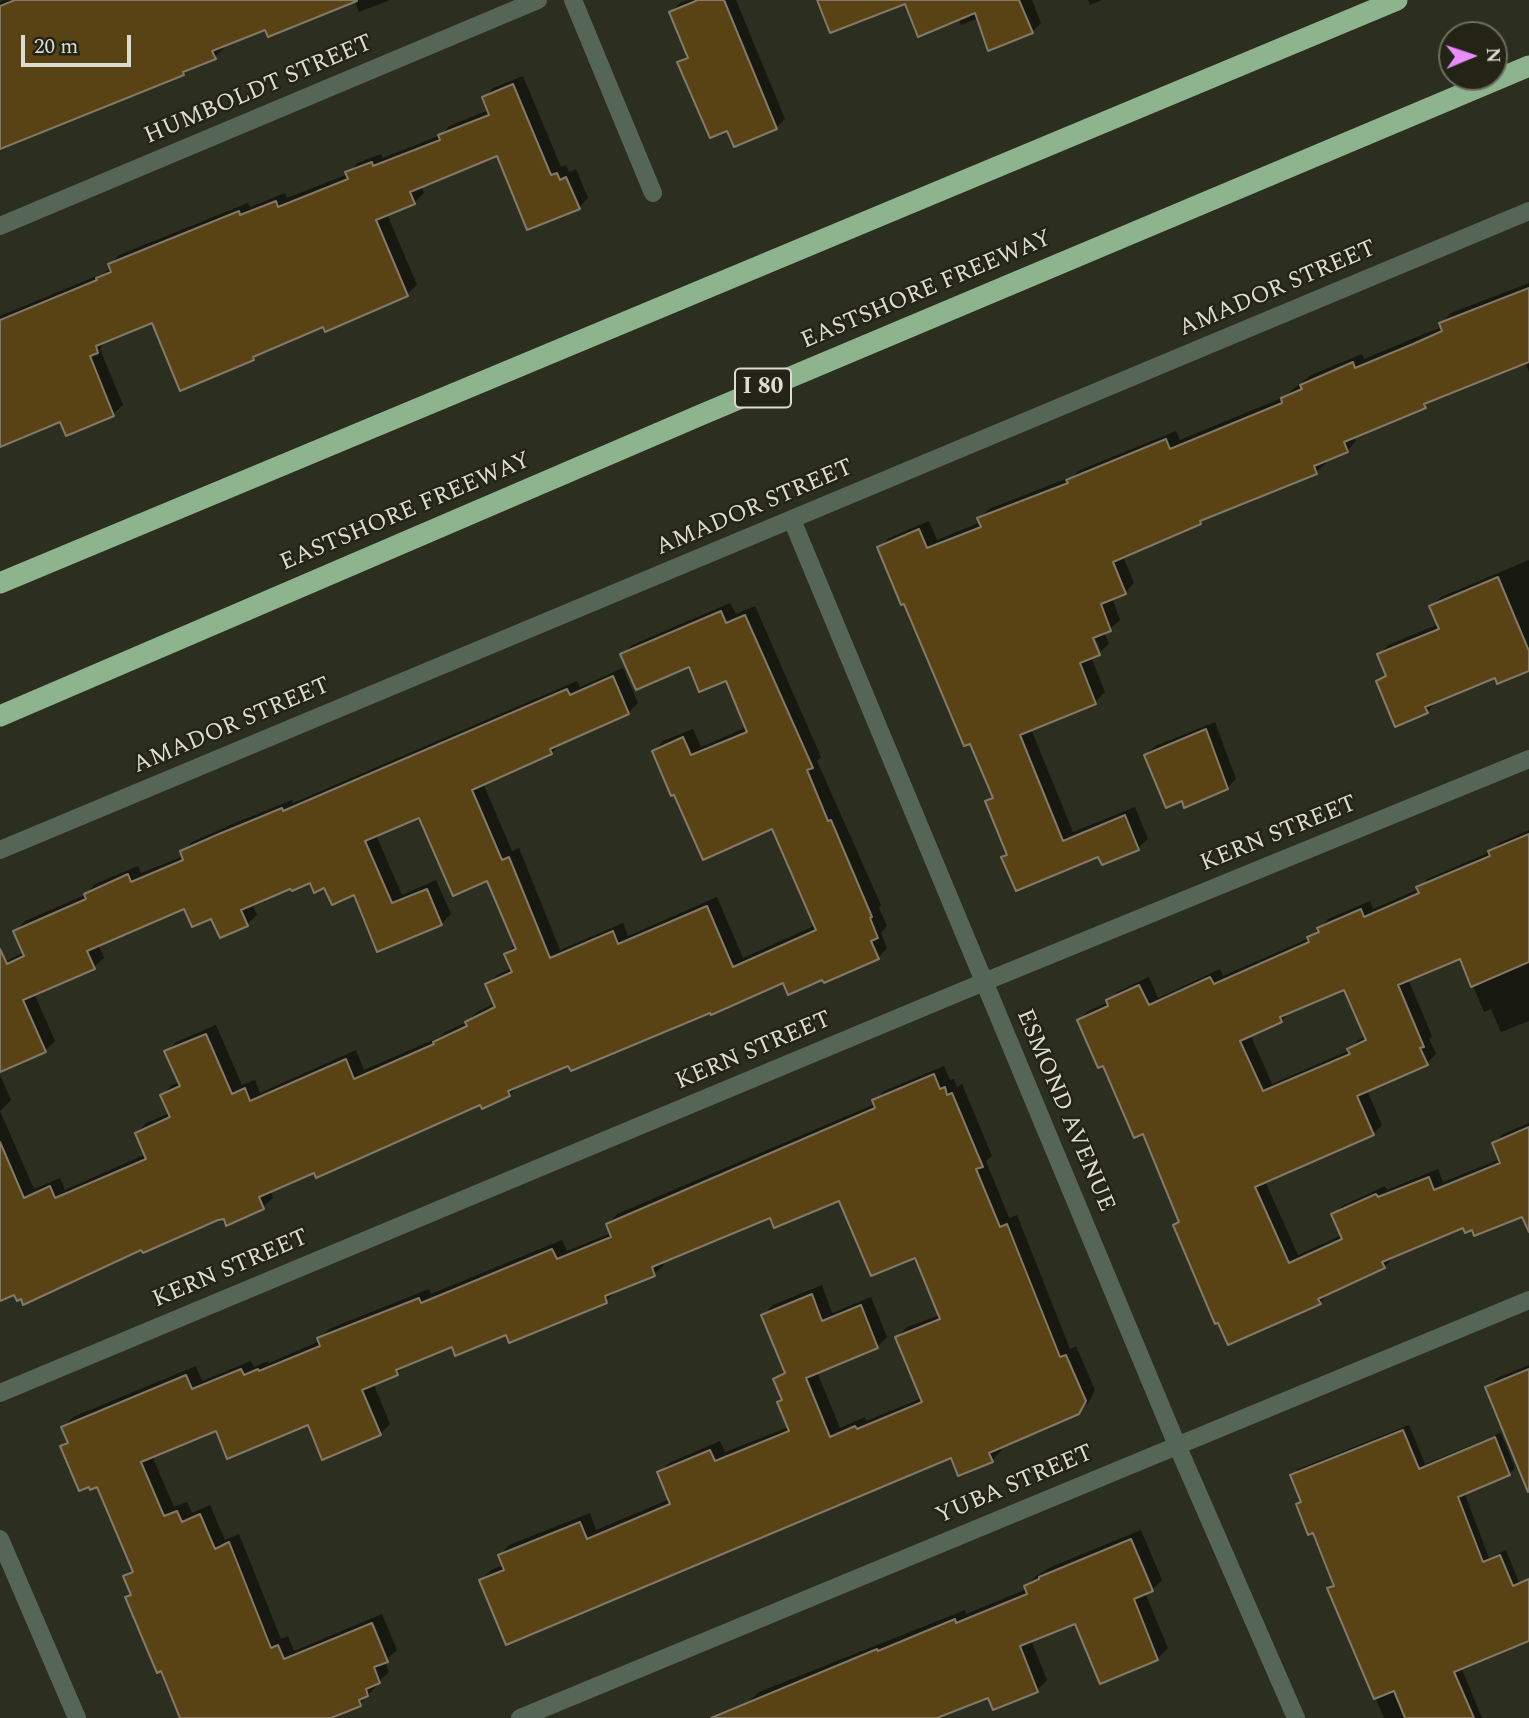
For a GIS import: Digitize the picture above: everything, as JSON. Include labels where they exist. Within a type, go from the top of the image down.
[{"type":"highway","points":[[0,583],[1397,0]]},
{"type":"highway","name":"EASTSHORE FREEWAY","points":[[0,716],[728,403],[1529,66]]},
{"type":"street","name":"HUMBOLDT STREET","points":[[0,226],[538,0]]},
{"type":"street","points":[[573,0],[653,193]]},
{"type":"street","name":"AMADOR STREET","points":[[0,850],[1529,211]]},
{"type":"street","name":"ESMOND AVENUE","points":[[792,520],[1177,1445],[1296,1718]]},
{"type":"street","name":"KERN STREET","points":[[0,1393],[984,982],[1529,759]]},
{"type":"street","name":"YUBA STREET","points":[[520,1718],[1529,1300]]},
{"type":"street","points":[[0,1539],[77,1718]]},
{"type":"building","points":[[15,0],[357,1],[268,37],[265,30],[212,51],[216,59],[183,72],[184,75],[0,149],[0,6]]},
{"type":"building","points":[[698,0],[724,0],[777,129],[734,147],[727,131],[710,138],[677,62],[688,58],[669,12]]},
{"type":"building","points":[[817,0],[1019,0],[1033,33],[988,51],[975,13],[918,37],[905,4],[830,33]]},
{"type":"building","points":[[513,84],[551,175],[557,173],[560,180],[566,177],[580,209],[527,230],[497,156],[410,192],[415,204],[376,220],[408,296],[325,332],[323,327],[180,391],[152,323],[96,346],[98,353],[90,356],[114,416],[66,436],[60,422],[0,447],[0,320],[97,280],[96,278],[111,272],[108,264],[239,211],[240,215],[276,201],[278,207],[348,179],[345,172],[372,162],[373,166],[440,140],[438,135],[489,115],[482,97]]},
{"type":"building","points":[[1529,288],[1529,362],[1424,404],[1426,408],[1344,442],[1348,452],[1314,466],[1317,474],[1200,521],[1201,524],[1113,562],[1126,594],[1101,604],[1111,631],[1093,638],[1100,655],[1080,663],[1096,704],[1020,735],[1063,841],[1125,815],[1139,850],[1102,865],[1098,857],[1016,891],[1001,857],[1007,855],[985,801],[993,798],[970,744],[964,746],[877,547],[919,529],[927,548],[981,527],[977,518],[1068,483],[1066,480],[1166,439],[1170,449],[1282,403],[1281,398],[1302,389],[1300,385],[1353,362],[1355,368],[1413,344],[1442,331],[1439,323]]},
{"type":"building","points":[[1498,577],[1529,651],[1529,671],[1497,684],[1495,678],[1425,707],[1428,713],[1395,727],[1376,681],[1386,676],[1377,654],[1439,629],[1429,606]]},
{"type":"building","points":[[721,611],[726,623],[745,615],[813,768],[807,770],[872,917],[870,918],[878,938],[871,941],[879,959],[788,995],[783,983],[571,1071],[568,1066],[508,1091],[510,1096],[482,1109],[480,1105],[316,1178],[314,1173],[259,1197],[264,1209],[226,1226],[224,1219],[218,1220],[143,1253],[141,1250],[23,1305],[21,1299],[17,1301],[14,1295],[0,1301],[0,1142],[24,1198],[50,1186],[55,1198],[146,1159],[135,1133],[170,1117],[160,1095],[180,1086],[164,1051],[206,1034],[232,1094],[245,1088],[250,1101],[346,1059],[354,1079],[434,1044],[433,1042],[467,1026],[465,1022],[495,1007],[485,984],[512,972],[504,954],[516,949],[487,881],[453,896],[419,818],[365,841],[392,903],[427,889],[442,925],[377,952],[354,895],[332,905],[324,888],[314,893],[310,883],[241,910],[248,926],[220,938],[211,919],[192,927],[184,909],[87,951],[95,969],[23,1000],[46,1052],[0,1072],[0,949],[7,964],[24,956],[13,931],[86,899],[84,894],[128,874],[131,882],[183,860],[180,851],[219,834],[282,808],[283,811],[567,689],[570,695],[613,676],[629,714],[550,749],[552,754],[472,790],[502,860],[509,857],[550,958],[613,931],[618,944],[707,906],[733,967],[816,930],[772,829],[703,860],[652,751],[683,737],[691,755],[747,732],[726,681],[699,692],[689,667],[636,690],[620,654]]},
{"type":"building","points":[[1206,729],[1228,789],[1184,808],[1182,801],[1166,808],[1144,755]]},
{"type":"building","points":[[1529,834],[1529,962],[1471,987],[1460,959],[1398,985],[1424,1047],[1420,1048],[1428,1065],[1357,1096],[1374,1135],[1255,1187],[1289,1263],[1342,1239],[1331,1214],[1376,1194],[1378,1197],[1429,1177],[1434,1190],[1500,1163],[1492,1143],[1529,1127],[1529,1232],[1522,1217],[1474,1236],[1472,1230],[1465,1233],[1463,1228],[1382,1262],[1385,1268],[1318,1299],[1321,1304],[1228,1345],[1218,1323],[1215,1324],[1173,1225],[1179,1222],[1143,1134],[1134,1138],[1103,1066],[1098,1068],[1077,1020],[1108,1006],[1106,1000],[1139,985],[1149,1005],[1210,977],[1214,984],[1309,942],[1307,937],[1319,932],[1317,928],[1361,909],[1364,917],[1419,893],[1416,887],[1490,856],[1488,851]],"holes":[[[1344,990],[1366,1040],[1347,1049],[1350,1054],[1263,1091],[1240,1041],[1282,1022],[1280,1017]]]},
{"type":"building","points":[[934,1074],[940,1089],[945,1087],[947,1095],[952,1093],[983,1167],[976,1169],[1000,1227],[1007,1224],[1060,1357],[1066,1355],[1086,1401],[1079,1414],[989,1453],[993,1462],[958,1476],[951,1458],[506,1645],[479,1580],[504,1570],[498,1555],[580,1522],[587,1539],[670,1504],[657,1472],[710,1450],[715,1461],[789,1431],[777,1402],[782,1400],[773,1379],[785,1373],[761,1315],[812,1294],[822,1321],[861,1305],[878,1348],[806,1378],[830,1437],[855,1426],[857,1429],[922,1402],[895,1337],[940,1319],[915,1258],[871,1276],[839,1201],[774,1228],[770,1218],[652,1267],[655,1276],[605,1296],[607,1303],[509,1343],[506,1335],[455,1356],[452,1347],[396,1370],[398,1375],[362,1390],[381,1435],[322,1460],[308,1425],[227,1459],[216,1431],[141,1462],[164,1516],[177,1511],[182,1522],[200,1514],[215,1549],[229,1542],[271,1648],[278,1645],[284,1659],[372,1623],[388,1662],[374,1667],[380,1683],[366,1689],[368,1696],[359,1700],[361,1706],[331,1718],[180,1718],[161,1671],[157,1673],[125,1597],[131,1595],[123,1576],[133,1572],[97,1487],[79,1491],[60,1446],[68,1443],[61,1427],[186,1375],[192,1389],[241,1369],[244,1375],[258,1369],[259,1371],[320,1346],[317,1338],[419,1298],[421,1303],[552,1249],[557,1259],[611,1237],[606,1224],[875,1108],[872,1100]]},
{"type":"building","points":[[1529,1369],[1529,1491],[1528,1492],[1485,1387]]},
{"type":"building","points":[[1403,1430],[1419,1469],[1495,1437],[1510,1475],[1458,1497],[1483,1562],[1500,1555],[1513,1586],[1529,1579],[1529,1641],[1454,1672],[1474,1718],[1405,1718],[1394,1691],[1374,1699],[1327,1588],[1334,1586],[1313,1533],[1308,1535],[1296,1504],[1301,1502],[1290,1475]]},
{"type":"building","points":[[1131,1539],[1153,1591],[1134,1599],[1158,1660],[1100,1684],[1075,1624],[1020,1646],[1038,1692],[993,1710],[988,1698],[937,1718],[711,1718],[877,1649],[878,1651],[955,1619],[956,1623],[1027,1594],[1024,1586],[1039,1577]]}]
